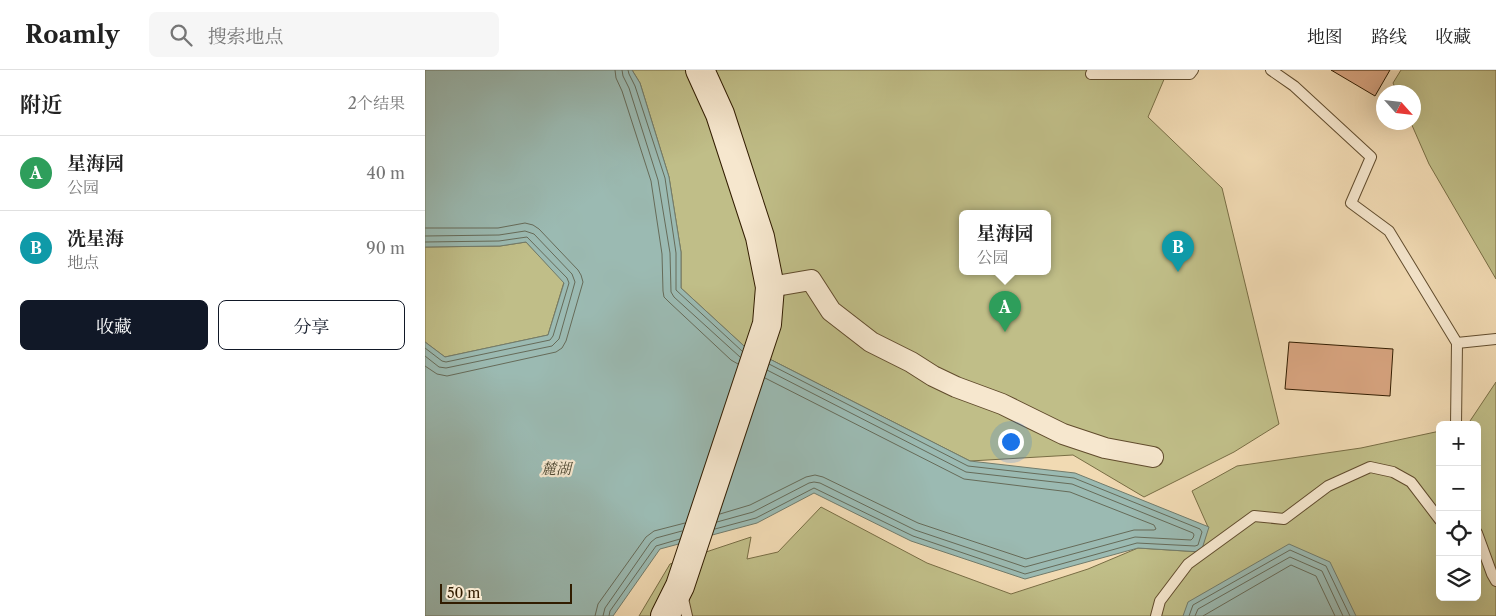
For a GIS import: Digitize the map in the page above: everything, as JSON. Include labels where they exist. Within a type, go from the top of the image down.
[{"type":"street","points":[[665,616],[679,586],[767,324],[770,287],[760,238],[720,114],[700,70]]},
{"type":"street","points":[[770,287],[811,280],[831,311],[871,342],[911,362],[933,376],[1002,404],[1063,434],[1105,448],[1153,456]]},
{"type":"lane","points":[[1093,70],[1091,74],[1190,74],[1193,70]]},
{"type":"lane","points":[[1271,70],[1294,86],[1371,156],[1351,203],[1389,231],[1457,343],[1456,421]]},
{"type":"lane","points":[[1457,343],[1496,339]]},
{"type":"lane","points":[[1156,616],[1160,602],[1188,564],[1246,521],[1254,516],[1284,519],[1328,486],[1370,468],[1393,472],[1411,482],[1436,515]]},
{"type":"lane","points":[[1481,544],[1496,581]]},
{"type":"lane","points":[[679,586],[687,616]]},
{"type":"shaded area","points":[[632,70],[1168,70],[1148,117],[1222,188],[1279,424],[1234,452],[1144,497],[1073,455],[970,461],[744,346],[681,288],[681,252],[669,177],[640,83]]},
{"type":"shaded area","points":[[1401,70],[1496,70],[1496,279],[1429,164],[1414,130],[1421,130],[1421,85],[1394,85],[1393,83]]},
{"type":"shaded area","points":[[526,242],[564,282],[548,335],[445,357],[425,342],[425,247],[500,246]]},
{"type":"shaded area","points":[[1496,382],[1496,616],[639,616],[670,564],[751,537],[747,559],[778,552],[821,507],[927,563],[1011,594],[1088,569],[1138,548],[1201,552],[1208,527],[1192,491],[1237,466],[1361,448],[1436,432],[1436,601],[1481,601],[1481,421],[1470,421]]},
{"type":"water","name":"麓湖","points":[[425,70],[632,70],[640,83],[669,177],[681,252],[681,288],[744,346],[970,461],[1075,473],[1209,527],[1201,552],[1138,548],[1025,579],[911,541],[814,493],[757,523],[660,549],[613,616],[425,616],[425,342],[445,357],[548,335],[564,283],[526,242],[500,246],[425,247]]},
{"type":"water","points":[[1289,544],[1330,562],[1356,616],[1183,616],[1188,602]]},
{"type":"building","points":[[1331,70],[1390,70],[1381,85],[1376,85],[1375,96]]},
{"type":"building","points":[[1289,342],[1393,349],[1390,396],[1285,389]]},
{"type":"place","name":"冼星海","points":[[1178,272]]},
{"type":"place","name":"星海园","points":[[1005,332]]}]
